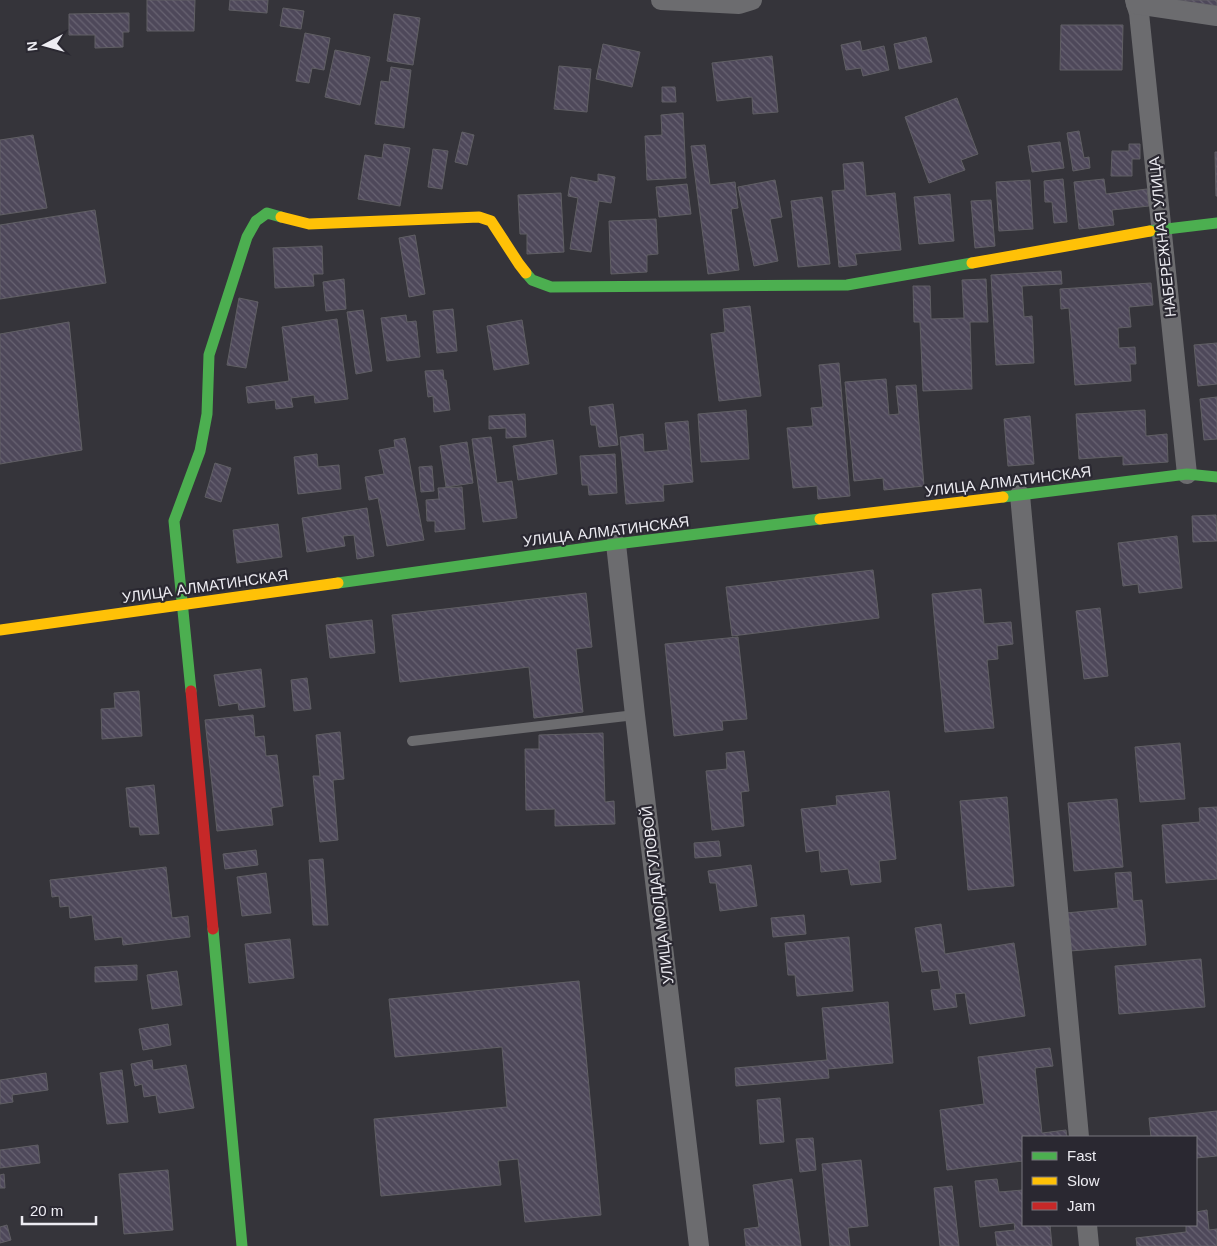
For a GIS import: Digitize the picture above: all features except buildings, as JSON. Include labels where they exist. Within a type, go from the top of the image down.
[{"type":"street","points":[[661,0],[739,4],[752,0]]},
{"type":"street","points":[[1135,2],[1217,16]]},
{"type":"street","name":"НАБЕРЕЖНАЯ УЛИЦА","points":[[1135,2],[1138,13],[1187,474]]},
{"type":"street","points":[[242,1246],[174,522],[200,450],[207,414],[209,355],[247,237],[256,221],[267,213],[309,224],[479,217],[491,221],[519,264],[532,280],[551,287],[847,285],[1161,229],[1217,223]]},
{"type":"street","name":"УЛИЦА АЛМАТИНСКАЯ","points":[[0,630],[616,544],[1187,474],[1217,477]]},
{"type":"street","points":[[1020,495],[1079,1136]]},
{"type":"street","name":"УЛИЦА МОЛДАГУЛОВОЙ","points":[[616,544],[699,1246]]},
{"type":"street","points":[[1087,1226],[1089,1246]]},
{"type":"lane","points":[[412,741],[635,715]]},
{"type":"traffic: fast","points":[[191,691],[174,521],[200,451],[207,414],[209,355],[247,237],[256,221],[267,213],[281,217]]},
{"type":"traffic: fast","points":[[1150,231],[1217,223]]},
{"type":"traffic: fast","points":[[526,273],[532,280],[551,287],[847,285],[972,263]]},
{"type":"traffic: fast","points":[[1003,497],[1187,474],[1217,477]]},
{"type":"traffic: fast","points":[[338,583],[616,544],[820,519]]},
{"type":"traffic: fast","points":[[213,929],[242,1246]]},
{"type":"traffic: slow","points":[[281,217],[309,224],[479,217],[491,221],[526,273]]},
{"type":"traffic: slow","points":[[972,263],[1150,231]]},
{"type":"traffic: slow","points":[[820,519],[1003,497]]},
{"type":"traffic: slow","points":[[0,630],[338,583]]},
{"type":"traffic: jam","points":[[191,691],[213,929]]}]
